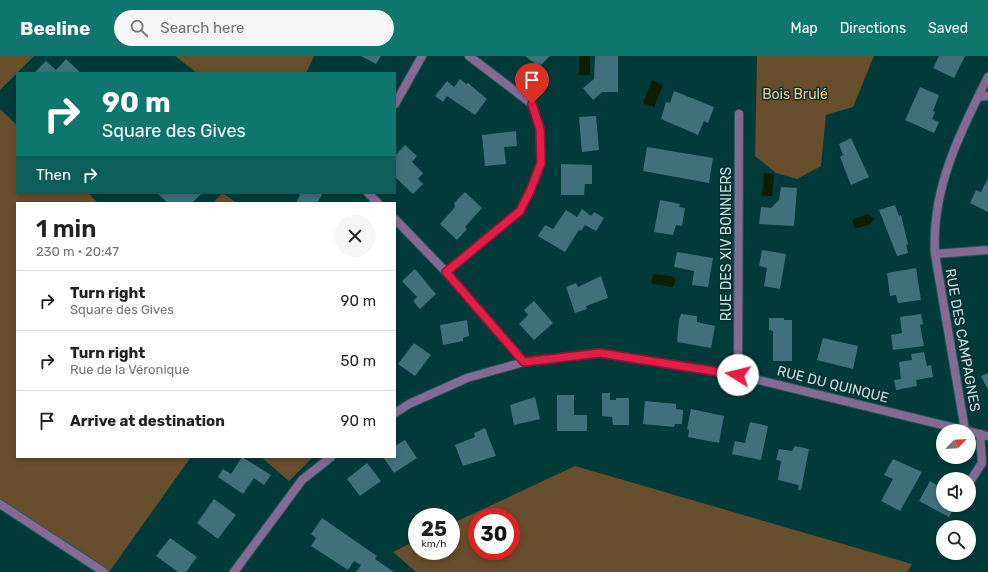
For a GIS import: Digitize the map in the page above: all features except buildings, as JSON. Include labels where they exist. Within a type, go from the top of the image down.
[{"type":"street","points":[[396,102],[422,56]]},
{"type":"street","points":[[446,272],[520,211],[541,163],[540,129],[532,104],[469,56]]},
{"type":"street","name":"RUE DES CAMPAGNES","points":[[964,424],[935,254],[934,238],[938,198],[950,159],[988,77]]},
{"type":"street","points":[[978,97],[988,96]]},
{"type":"street","name":"RUE DES XIV BONNIERS","points":[[738,375],[739,114]]},
{"type":"street","points":[[369,194],[377,202]]},
{"type":"street","points":[[396,220],[446,272],[524,362]]},
{"type":"street","name":"RUE DES CAMPAGNES","points":[[935,254],[988,250]]},
{"type":"street","name":"RUE DU QUINQUE","points":[[396,412],[408,404],[467,378],[524,362],[600,353],[738,375],[940,424]]},
{"type":"street","points":[[976,472],[982,463],[984,435]]},
{"type":"street","points":[[234,572],[302,480],[330,458]]},
{"type":"street","points":[[0,504],[104,572]]},
{"type":"green space","points":[[0,56],[34,56],[18,72],[16,72],[16,74],[0,90]]},
{"type":"green space","points":[[175,56],[314,56],[306,72],[196,72]]},
{"type":"green space","name":"Bois Brulé","points":[[757,56],[874,56],[853,107],[826,115],[821,166],[797,179],[776,173],[755,156]]},
{"type":"green space","points":[[0,109],[16,124],[16,194],[89,194],[97,202],[16,202],[16,458],[190,458],[109,572],[104,572],[0,504]]},
{"type":"green space","points":[[221,194],[224,194],[236,202],[214,202]]},
{"type":"green space","points":[[262,458],[312,458],[289,481]]},
{"type":"green space","points":[[575,466],[912,564],[907,572],[416,572],[393,552],[408,544],[408,560],[460,560],[460,520],[468,516],[468,560],[520,560],[520,508],[485,508]]},
{"type":"shaded area","points":[[579,56],[590,56],[590,75],[579,75]]},
{"type":"shaded area","points":[[652,80],[663,85],[654,107],[643,103]]},
{"type":"shaded area","points":[[764,173],[774,174],[772,196],[762,196]]},
{"type":"shaded area","points":[[868,214],[874,219],[870,224],[855,229],[852,220]]},
{"type":"shaded area","points":[[653,275],[672,276],[675,279],[674,285],[672,287],[654,284],[651,282]]},
{"type":"route","points":[[532,104],[540,129],[541,163],[520,211],[446,272],[524,362],[600,353],[738,375]]}]
